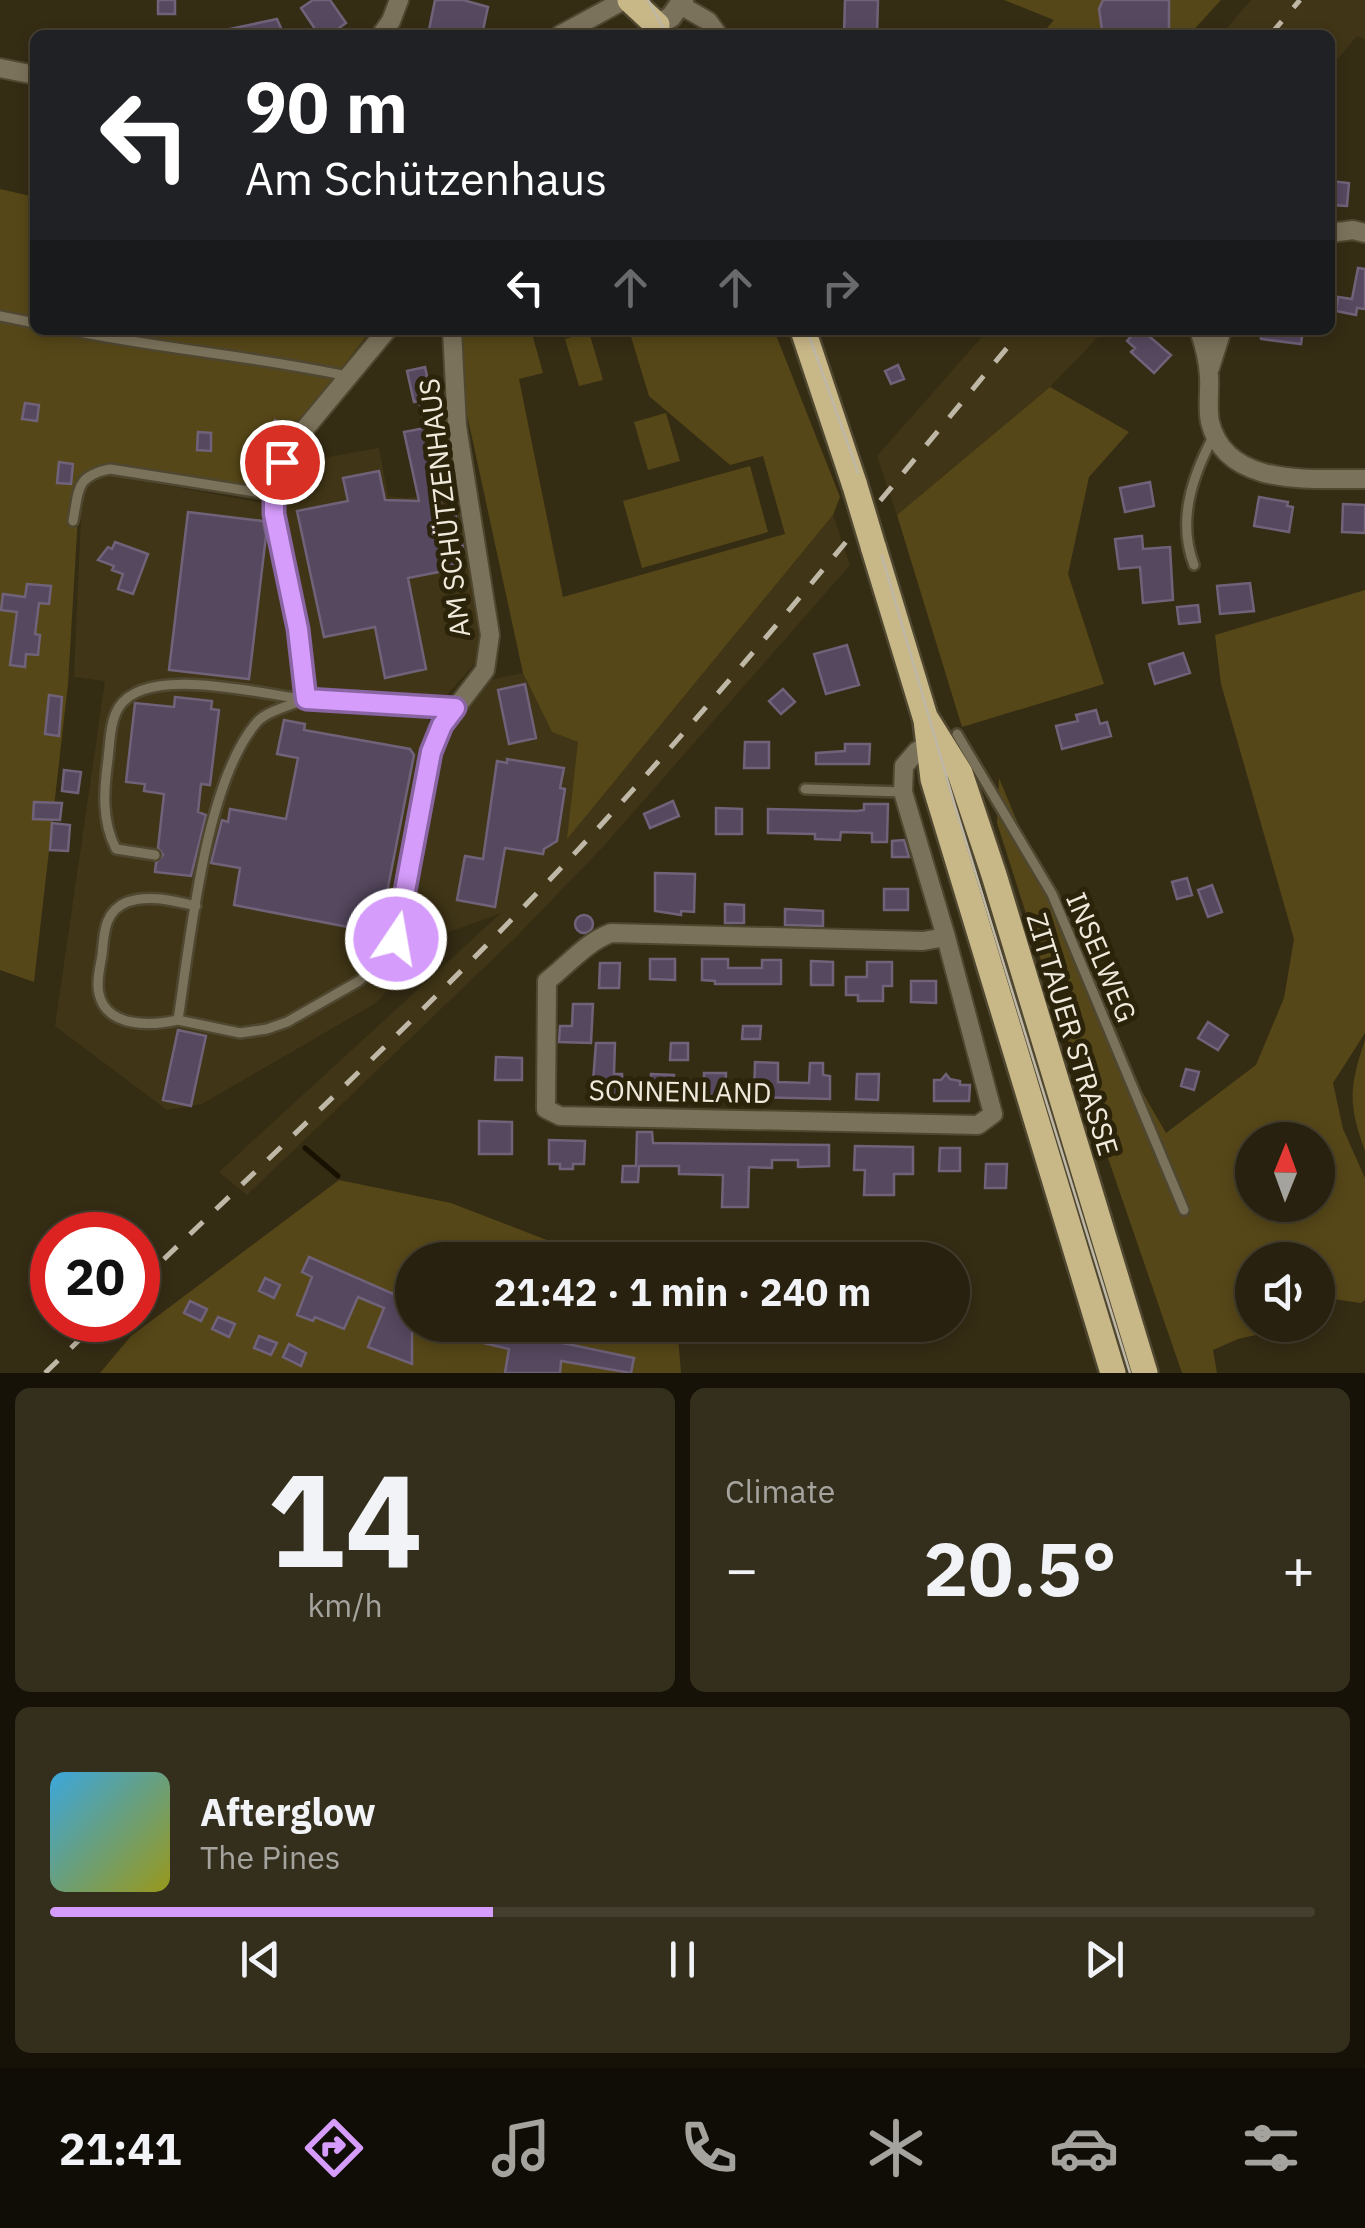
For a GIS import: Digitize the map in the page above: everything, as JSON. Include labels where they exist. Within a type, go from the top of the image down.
[{"type":"main road","points":[[627,0],[657,20]]},
{"type":"main road","name":"ZITTAUER STRASSE","points":[[804,335],[938,734],[960,773],[994,876],[1144,1373]]},
{"type":"main road","name":"ZITTAUER STRASSE","points":[[938,734],[932,779],[1113,1373]]},
{"type":"street","points":[[386,28],[399,0]]},
{"type":"street","points":[[570,30],[627,0]]},
{"type":"street","points":[[657,20],[671,17],[682,2],[714,30]]},
{"type":"street","points":[[0,68],[30,74]]},
{"type":"street","points":[[1335,232],[1365,232]]},
{"type":"street","points":[[383,335],[294,442],[282,462],[274,495],[306,699],[455,708]]},
{"type":"street","name":"AM SCHÜTZENHAUS","points":[[452,335],[457,426],[490,634],[484,670],[455,708]]},
{"type":"street","points":[[1201,335],[1209,372],[1208,410],[1215,435],[1233,460],[1246,468],[1280,476],[1365,479]]},
{"type":"street","points":[[1209,372],[1220,335]]},
{"type":"street","points":[[903,792],[904,766],[938,734]]},
{"type":"street","name":"SONNENLAND","points":[[903,792],[946,937],[993,1114],[978,1125],[560,1116],[546,1108],[547,981],[571,963],[591,940],[611,933],[923,941],[946,937]]},
{"type":"lane","points":[[0,316],[30,322]]},
{"type":"lane","points":[[93,335],[292,363],[351,376]]},
{"type":"lane","points":[[1194,565],[1189,552],[1187,512],[1193,481],[1215,435]]},
{"type":"lane","points":[[73,522],[80,482],[90,473],[110,469],[274,495]]},
{"type":"lane","points":[[155,855],[116,849],[104,807],[114,720],[127,697],[173,683],[306,699]]},
{"type":"lane","points":[[178,1020],[196,906],[228,772],[259,718],[306,699]]},
{"type":"lane","points":[[196,906],[160,899],[124,903],[113,911],[104,932],[98,988],[104,1006],[114,1016],[154,1024],[178,1020],[240,1033],[267,1030],[360,981],[386,957],[400,927],[431,752],[442,725],[455,708]]},
{"type":"lane","name":"INSELWEG","points":[[938,734],[1052,894],[1184,1210]]},
{"type":"lane","points":[[805,788],[903,792]]},
{"type":"shaded area","points":[[1004,0],[1221,0],[1194,30],[1045,30],[1054,20]]},
{"type":"shaded area","points":[[1251,0],[1365,0],[1365,40],[1357,36],[1335,62],[1335,30],[1225,30]]},
{"type":"shaded area","points":[[0,189],[30,196],[30,335],[367,335],[297,428],[265,492],[110,468],[80,482],[68,684],[34,982],[0,970]]},
{"type":"shaded area","points":[[462,335],[532,335],[543,373],[519,379],[563,597],[785,534],[763,456],[730,465],[649,396],[631,335],[776,335],[840,497],[833,515],[567,839],[578,742],[552,732],[523,673],[466,410]]},
{"type":"shaded area","points":[[590,335],[603,380],[579,386],[565,339]]},
{"type":"shaded area","points":[[984,335],[1100,335],[1050,387],[897,515],[877,456]]},
{"type":"shaded area","points":[[1050,387],[1129,432],[1089,477],[1068,574],[1104,684],[962,727],[897,515]]},
{"type":"shaded area","points":[[666,413],[680,461],[648,470],[634,422]]},
{"type":"shaded area","points":[[379,448],[388,496],[407,498],[460,489],[481,657],[428,716],[434,749],[488,680],[523,673],[552,732],[632,760],[833,515],[850,565],[602,848],[515,938],[247,1195],[219,1172],[501,913],[433,938],[376,1003],[202,1104],[167,1110],[55,1026],[105,681],[74,677],[82,492],[88,478],[103,474],[274,505],[300,462]]},
{"type":"shaded area","points":[[750,466],[768,532],[642,568],[623,501]]},
{"type":"shaded area","points":[[1365,590],[1365,1033],[1333,1083],[1343,1129],[1365,1178],[1365,1300],[1361,1303],[1335,1299],[1335,1242],[1235,1242],[1235,1340],[1213,1350],[1217,1373],[1182,1373],[997,823],[999,778],[1097,1014],[1166,1133],[1256,1065],[1284,998],[1294,939],[1221,684],[1215,635]]},
{"type":"shaded area","points":[[1365,1040],[1365,1151],[1353,1096]]},
{"type":"shaded area","points":[[339,1180],[451,1203],[552,1242],[395,1242],[395,1342],[678,1342],[681,1373],[100,1373],[126,1342],[160,1342],[160,1314]]},
{"type":"building","points":[[158,0],[175,0],[175,14],[158,14]]},
{"type":"building","points":[[313,0],[330,0],[346,23],[340,30],[316,30],[301,8]]},
{"type":"building","points":[[435,0],[463,0],[488,7],[483,30],[429,30]]},
{"type":"building","points":[[845,0],[878,0],[877,30],[844,30]]},
{"type":"building","points":[[1103,0],[1169,0],[1169,30],[1102,30],[1099,9]]},
{"type":"building","points":[[277,19],[282,30],[230,30]]},
{"type":"building","points":[[1335,182],[1349,183],[1347,206],[1335,205]]},
{"type":"building","points":[[1358,268],[1365,269],[1365,309],[1357,308],[1356,315],[1336,311],[1338,297],[1352,299]]},
{"type":"building","points":[[1132,335],[1148,335],[1171,355],[1154,373],[1131,352],[1135,348],[1127,341]]},
{"type":"building","points":[[1261,335],[1302,335],[1301,344],[1261,339]]},
{"type":"building","points":[[898,365],[904,379],[891,384],[885,371]]},
{"type":"building","points":[[425,367],[449,478],[437,481],[441,507],[453,504],[464,552],[451,555],[454,569],[408,578],[426,669],[385,678],[375,627],[324,637],[297,511],[348,501],[343,478],[379,471],[385,500],[419,501],[404,432],[425,428],[407,371]]},
{"type":"building","points":[[25,403],[39,405],[37,421],[22,419]]},
{"type":"building","points":[[275,420],[289,428],[280,441],[268,434]]},
{"type":"building","points":[[198,432],[211,433],[211,451],[197,450]]},
{"type":"building","points":[[59,462],[73,464],[71,484],[57,483]]},
{"type":"building","points":[[1150,482],[1154,506],[1125,512],[1120,488]]},
{"type":"building","points":[[1259,497],[1288,502],[1287,506],[1293,507],[1289,532],[1254,526]]},
{"type":"building","points":[[1343,504],[1365,505],[1365,533],[1342,532]]},
{"type":"building","points":[[188,512],[263,521],[266,536],[249,679],[169,670]]},
{"type":"building","points":[[1142,536],[1143,549],[1170,547],[1173,600],[1143,603],[1140,567],[1119,569],[1115,539]]},
{"type":"building","points":[[115,542],[148,554],[133,594],[118,589],[123,574],[98,560]]},
{"type":"building","points":[[1250,583],[1254,611],[1220,614],[1217,586]]},
{"type":"building","points":[[27,584],[51,586],[49,604],[39,603],[35,634],[40,635],[38,655],[26,654],[25,667],[10,665],[17,612],[1,610],[3,594],[25,597]]},
{"type":"building","points":[[1198,605],[1200,622],[1179,624],[1177,607]]},
{"type":"building","points":[[847,645],[859,685],[826,694],[814,654]]},
{"type":"building","points":[[1183,653],[1190,673],[1155,684],[1149,664]]},
{"type":"building","points":[[525,684],[536,738],[509,744],[498,690]]},
{"type":"building","points":[[783,689],[795,702],[781,714],[769,701]]},
{"type":"building","points":[[49,695],[62,697],[59,736],[45,734]]},
{"type":"building","points":[[175,697],[212,701],[211,709],[219,710],[210,785],[201,784],[198,812],[206,815],[191,876],[155,872],[163,855],[158,848],[164,794],[144,791],[145,784],[126,782],[135,703],[174,707]]},
{"type":"building","points":[[1096,710],[1100,724],[1107,722],[1111,736],[1062,749],[1056,726],[1078,721],[1076,715]]},
{"type":"building","points":[[284,720],[305,724],[304,730],[410,749],[414,755],[379,933],[234,905],[240,868],[211,863],[222,820],[228,822],[230,809],[286,819],[298,758],[277,754]]},
{"type":"building","points":[[745,742],[769,742],[769,768],[744,768]]},
{"type":"building","points":[[845,744],[870,744],[869,764],[816,764],[816,753],[845,751]]},
{"type":"building","points":[[507,759],[564,768],[557,841],[543,854],[505,848],[495,907],[457,900],[465,856],[483,859],[497,761],[507,763]]},
{"type":"building","points":[[64,770],[81,772],[78,793],[62,791]]},
{"type":"building","points":[[673,801],[679,816],[650,828],[644,814]]},
{"type":"building","points":[[34,802],[62,803],[60,820],[33,819]]},
{"type":"building","points":[[864,804],[888,804],[887,842],[872,842],[872,833],[841,832],[840,840],[815,839],[815,834],[768,833],[768,809],[857,811],[864,810]]},
{"type":"building","points":[[716,808],[742,809],[742,834],[716,834]]},
{"type":"building","points":[[52,823],[70,825],[68,851],[50,850]]},
{"type":"building","points":[[904,840],[909,857],[892,857],[892,841]]},
{"type":"building","points":[[655,873],[695,874],[694,912],[681,911],[681,915],[655,911]]},
{"type":"building","points":[[1187,878],[1192,895],[1177,899],[1172,882]]},
{"type":"building","points":[[1212,885],[1222,912],[1208,917],[1198,890]]},
{"type":"building","points":[[884,889],[908,889],[908,910],[884,910]]},
{"type":"building","points":[[725,904],[744,905],[744,923],[725,923]]},
{"type":"building","points":[[785,909],[823,911],[823,926],[785,925]]},
{"type":"building","points":[[584,915],[593,924],[584,933],[575,924]]},
{"type":"building","points":[[650,959],[675,959],[675,980],[650,979]]},
{"type":"building","points":[[702,959],[728,959],[728,968],[762,968],[762,960],[781,960],[781,984],[715,984],[702,980]]},
{"type":"building","points":[[811,961],[833,962],[833,985],[811,985]]},
{"type":"building","points":[[867,962],[892,962],[892,986],[883,986],[883,1001],[858,1001],[858,995],[846,995],[846,977],[867,977]]},
{"type":"building","points":[[600,963],[620,963],[619,988],[599,988]]},
{"type":"building","points":[[911,981],[936,981],[936,1003],[911,1002]]},
{"type":"building","points":[[573,1004],[593,1004],[591,1043],[559,1042],[560,1026],[572,1026]]},
{"type":"building","points":[[1208,1022],[1228,1035],[1218,1050],[1198,1038]]},
{"type":"building","points":[[743,1026],[761,1026],[760,1039],[742,1039]]},
{"type":"building","points":[[178,1030],[206,1036],[191,1106],[163,1100]]},
{"type":"building","points":[[596,1043],[615,1043],[614,1074],[622,1074],[622,1094],[592,1094]]},
{"type":"building","points":[[671,1043],[688,1043],[688,1060],[670,1060]]},
{"type":"building","points":[[496,1057],[522,1058],[522,1080],[495,1080]]},
{"type":"building","points":[[755,1062],[778,1063],[778,1082],[809,1083],[810,1063],[823,1063],[823,1075],[830,1076],[830,1099],[754,1097]]},
{"type":"building","points":[[1186,1069],[1199,1072],[1194,1090],[1181,1086]]},
{"type":"building","points":[[704,1073],[726,1073],[725,1097],[704,1096]]},
{"type":"building","points":[[651,1074],[674,1075],[673,1096],[650,1095]]},
{"type":"building","points":[[857,1074],[879,1074],[878,1100],[856,1099]]},
{"type":"building","points":[[946,1074],[960,1081],[960,1085],[970,1085],[969,1101],[934,1101],[934,1080],[941,1080]]},
{"type":"building","points":[[479,1121],[512,1122],[512,1154],[479,1154]]},
{"type":"building","points":[[637,1132],[652,1132],[653,1143],[829,1145],[829,1166],[798,1167],[798,1160],[772,1160],[772,1168],[749,1167],[748,1207],[722,1207],[723,1175],[679,1174],[679,1166],[639,1166],[638,1182],[622,1182],[623,1166],[636,1166]]},
{"type":"building","points":[[549,1140],[585,1141],[584,1164],[560,1169],[560,1164],[549,1164]]},
{"type":"building","points":[[855,1146],[913,1147],[913,1174],[894,1174],[894,1195],[864,1195],[865,1170],[854,1170]]},
{"type":"building","points":[[940,1148],[960,1148],[960,1171],[939,1171]]},
{"type":"building","points":[[986,1164],[1007,1164],[1006,1188],[985,1188]]},
{"type":"building","points":[[309,1257],[395,1295],[395,1342],[412,1342],[412,1364],[368,1347],[384,1308],[358,1297],[344,1329],[315,1317],[313,1321],[297,1315],[312,1277],[302,1272]]},
{"type":"building","points":[[265,1278],[280,1285],[274,1298],[259,1291]]},
{"type":"building","points":[[190,1301],[207,1309],[201,1321],[184,1313]]},
{"type":"building","points":[[218,1317],[235,1324],[229,1337],[212,1329]]},
{"type":"building","points":[[259,1336],[277,1343],[271,1355],[254,1348]]},
{"type":"building","points":[[479,1342],[558,1342],[634,1358],[631,1373],[561,1361],[560,1373],[505,1373],[509,1349]]},
{"type":"building","points":[[289,1344],[306,1353],[301,1366],[283,1357]]},
{"type":"waterway","points":[[305,1148],[338,1176]]},
{"type":"tram line","points":[[648,0],[664,30]]},
{"type":"tram line","points":[[809,335],[855,464],[955,806],[1130,1373]]},
{"type":"railway","points":[[1274,30],[1300,0]]},
{"type":"railway","points":[[160,1263],[430,1002],[600,826],[761,643],[1018,335]]},
{"type":"railway","points":[[45,1373],[77,1342]]},
{"type":"route","points":[[282,462],[274,514],[298,629],[306,699],[455,708],[442,725],[431,752],[396,939]]}]
